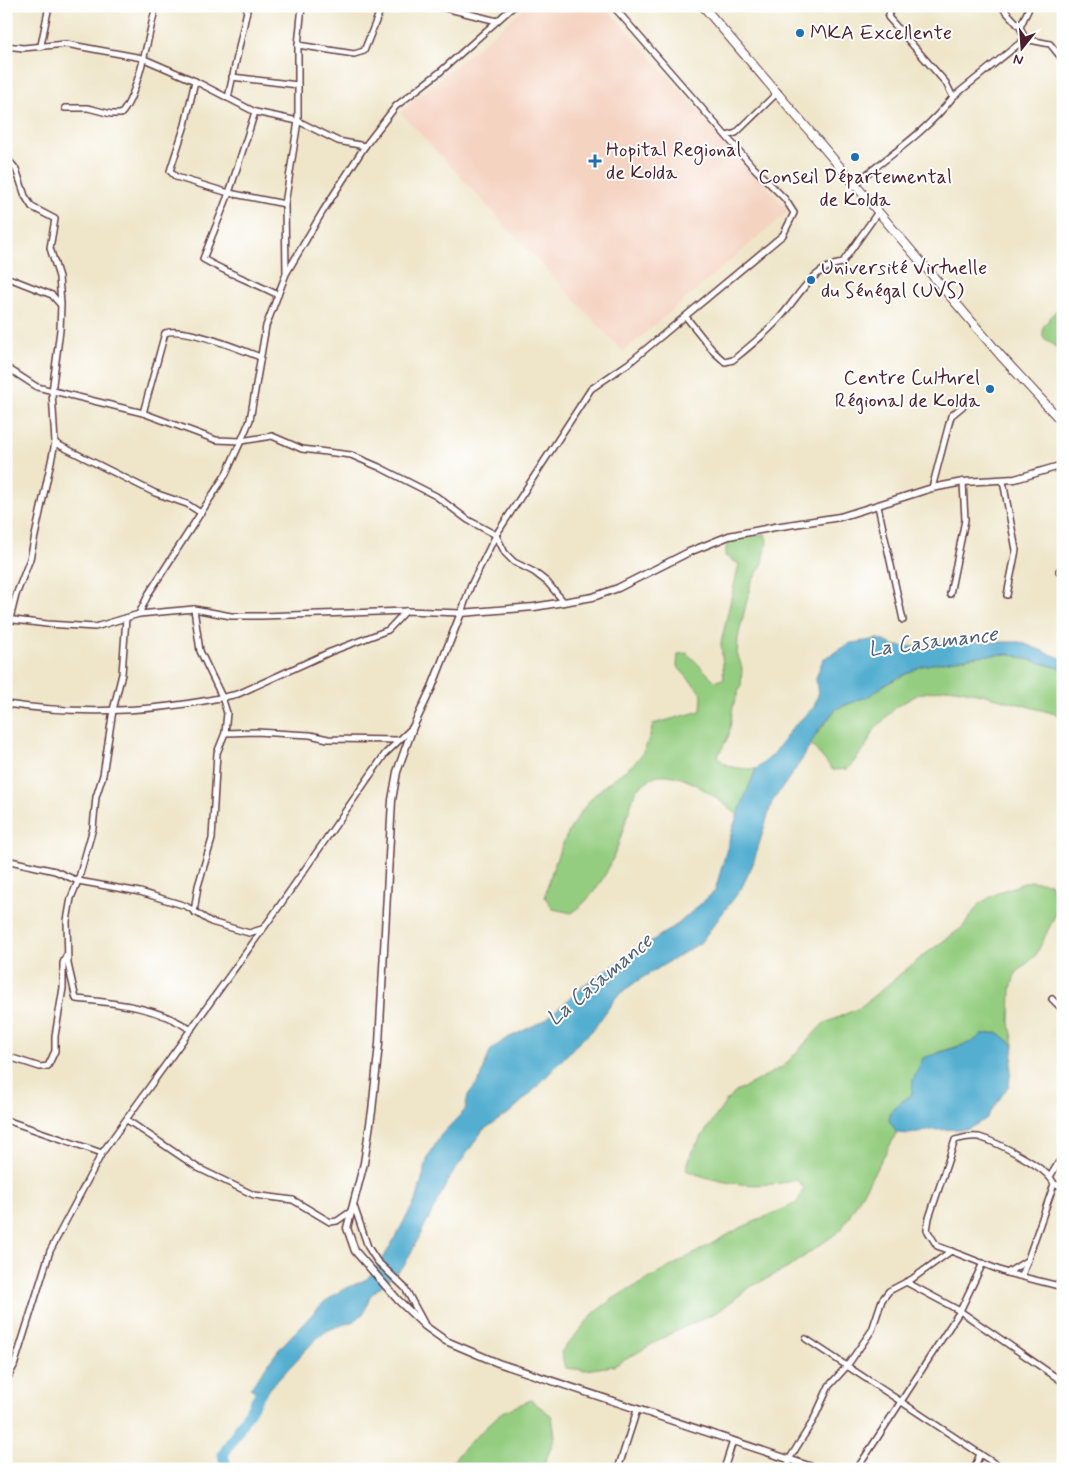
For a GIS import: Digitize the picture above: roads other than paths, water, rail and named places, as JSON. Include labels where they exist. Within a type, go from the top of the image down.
[{"type":"main road","points":[[703,6],[1001,356],[1063,423]]},
{"type":"street","points":[[40,45],[49,6]]},
{"type":"street","points":[[65,108],[88,108],[111,114],[120,114],[127,108],[137,83],[156,6]]},
{"type":"street","points":[[228,98],[248,6]]},
{"type":"street","points":[[286,274],[285,204],[298,121],[298,45],[302,6]]},
{"type":"street","points":[[298,45],[354,54],[364,51],[382,6]]},
{"type":"street","points":[[437,6],[497,21]]},
{"type":"street","points":[[139,614],[149,593],[226,474],[241,441],[250,420],[266,326],[286,274],[365,146],[396,106],[440,72],[514,6]]},
{"type":"street","points":[[614,6],[753,167],[785,199],[794,213],[783,235],[629,363],[591,389],[496,535],[471,585],[432,687],[413,727],[397,772],[392,800],[381,1007],[372,1111],[364,1163],[353,1200],[353,1210],[348,1228],[355,1251],[394,1295],[425,1326],[446,1341],[490,1360],[637,1410],[790,1458],[818,1469]]},
{"type":"street","points":[[892,6],[888,17],[946,83],[953,97]]},
{"type":"street","points":[[1001,6],[1020,26],[1026,39]]},
{"type":"street","points":[[1020,26],[1030,6]]},
{"type":"street","points":[[854,184],[901,147],[944,108],[953,97],[1026,39]]},
{"type":"street","points":[[1026,39],[1050,44],[1063,60]]},
{"type":"street","points":[[6,46],[23,48],[66,44],[142,58],[195,81],[255,112],[298,121],[338,141],[365,146]]},
{"type":"street","points":[[232,78],[298,85]]},
{"type":"street","points":[[195,81],[185,125],[170,171],[176,177],[229,193],[285,204]]},
{"type":"street","points":[[727,136],[736,132],[778,92]]},
{"type":"street","points":[[255,112],[229,193],[203,259],[226,272],[255,283],[278,295]]},
{"type":"street","points":[[6,157],[16,169],[25,196],[32,207],[55,219],[50,248],[59,278],[61,304],[60,330],[52,392],[55,443],[30,559],[8,619],[47,624],[95,626],[139,614],[194,609],[231,616],[407,611],[461,613],[564,602],[605,594],[674,558],[722,538],[775,527],[840,517],[932,488],[963,482],[1003,481],[1063,465]]},
{"type":"street","points":[[686,317],[714,352],[725,362],[733,360],[776,322],[815,275],[830,265],[842,263],[878,212]]},
{"type":"street","points":[[6,277],[52,295],[61,304]]},
{"type":"street","points":[[143,413],[165,333],[172,330],[205,337],[260,356]]},
{"type":"street","points":[[6,367],[37,387],[143,413],[216,440],[241,441],[272,436],[302,448],[352,455],[436,496],[468,520],[496,535],[504,552],[514,562],[534,572],[548,582],[564,602]]},
{"type":"street","points":[[932,488],[951,416],[963,406]]},
{"type":"street","points":[[55,443],[155,493],[187,504],[201,513]]},
{"type":"street","points":[[1003,481],[1016,550],[1007,595]]},
{"type":"street","points":[[950,594],[965,520],[963,482]]},
{"type":"street","points":[[878,506],[903,620]]},
{"type":"street","points":[[194,609],[200,651],[222,697],[227,713],[225,733],[218,753],[212,839],[205,861],[194,912]]},
{"type":"street","points":[[6,704],[70,712],[174,707],[238,694],[330,652],[388,630],[407,611]]},
{"type":"street","points":[[126,618],[125,655],[119,691],[113,710],[103,775],[96,797],[93,828],[78,881],[71,898],[67,920],[67,953],[76,999],[133,1007],[176,1019],[191,1030]]},
{"type":"street","points":[[6,1381],[21,1348],[50,1251],[102,1153],[385,754],[413,727]]},
{"type":"street","points":[[225,733],[256,732],[328,739],[400,740]]},
{"type":"street","points":[[6,860],[54,870],[78,881],[140,892],[186,906],[211,922],[249,932],[262,929]]},
{"type":"street","points":[[6,1056],[40,1067],[48,1066],[56,1051],[55,1036],[63,988],[63,963],[67,953]]},
{"type":"street","points":[[1052,999],[1063,1010]]},
{"type":"street","points":[[6,1120],[102,1153]]},
{"type":"street","points":[[127,1120],[198,1168],[254,1195],[293,1200],[330,1222],[337,1221],[353,1210]]},
{"type":"street","points":[[1022,1276],[1054,1184],[1051,1175],[1023,1157],[978,1137],[955,1140],[927,1230],[937,1246],[1007,1273],[1063,1287]]},
{"type":"street","points":[[1051,1175],[1063,1155]]},
{"type":"street","points":[[1054,1184],[1063,1186]]},
{"type":"street","points":[[353,1210],[361,1232],[377,1261],[405,1288],[425,1326]]},
{"type":"street","points":[[787,1469],[790,1458],[813,1421],[829,1386],[847,1366],[872,1330],[882,1300],[889,1290],[906,1282],[951,1251]]},
{"type":"street","points":[[1007,1273],[1028,1260]]},
{"type":"street","points":[[857,1469],[960,1312],[983,1264]]},
{"type":"street","points":[[906,1282],[960,1312],[1063,1382]]},
{"type":"street","points":[[806,1339],[1003,1469]]},
{"type":"street","points":[[618,1469],[637,1410]]},
{"type":"street","points":[[724,1469],[733,1441]]},
{"type":"street","points":[[974,1469],[980,1454]]},
{"type":"water","points":[[879,639],[896,646],[933,648],[944,642],[1020,642],[1063,659],[1063,669],[1009,654],[976,656],[922,666],[884,685],[871,695],[836,709],[820,728],[801,761],[772,802],[753,864],[741,889],[700,943],[637,981],[617,996],[593,1030],[575,1046],[530,1094],[509,1113],[483,1130],[449,1179],[404,1266],[370,1296],[364,1313],[354,1321],[328,1330],[315,1340],[263,1396],[250,1388],[280,1348],[323,1303],[340,1291],[367,1279],[384,1257],[417,1198],[428,1157],[441,1135],[465,1110],[468,1095],[481,1078],[490,1051],[504,1040],[545,1020],[588,982],[678,924],[715,891],[733,827],[756,769],[773,755],[792,728],[814,707],[818,695],[816,678],[823,659],[851,643]]},
{"type":"water","points":[[999,1033],[1014,1045],[1009,1085],[986,1119],[968,1129],[930,1130],[909,1134],[897,1133],[889,1120],[892,1109],[912,1094],[913,1080],[923,1058],[972,1042],[983,1034]]},
{"type":"waterway","name":"La Casamance","points":[[227,1469],[223,1455],[267,1382]]},
{"type":"place","name":"MKA Excellente","points":[[800,33]]},
{"type":"place","name":"Conseil Départemental de Kolda","points":[[855,157]]},
{"type":"place","name":"Hopital Regional de Kolda","points":[[595,161]]},
{"type":"place","name":"Université Virtuelle du Sénégal (UVS)","points":[[811,280]]},
{"type":"place","name":"Centre Culturel Régional de Kolda","points":[[990,389]]}]
